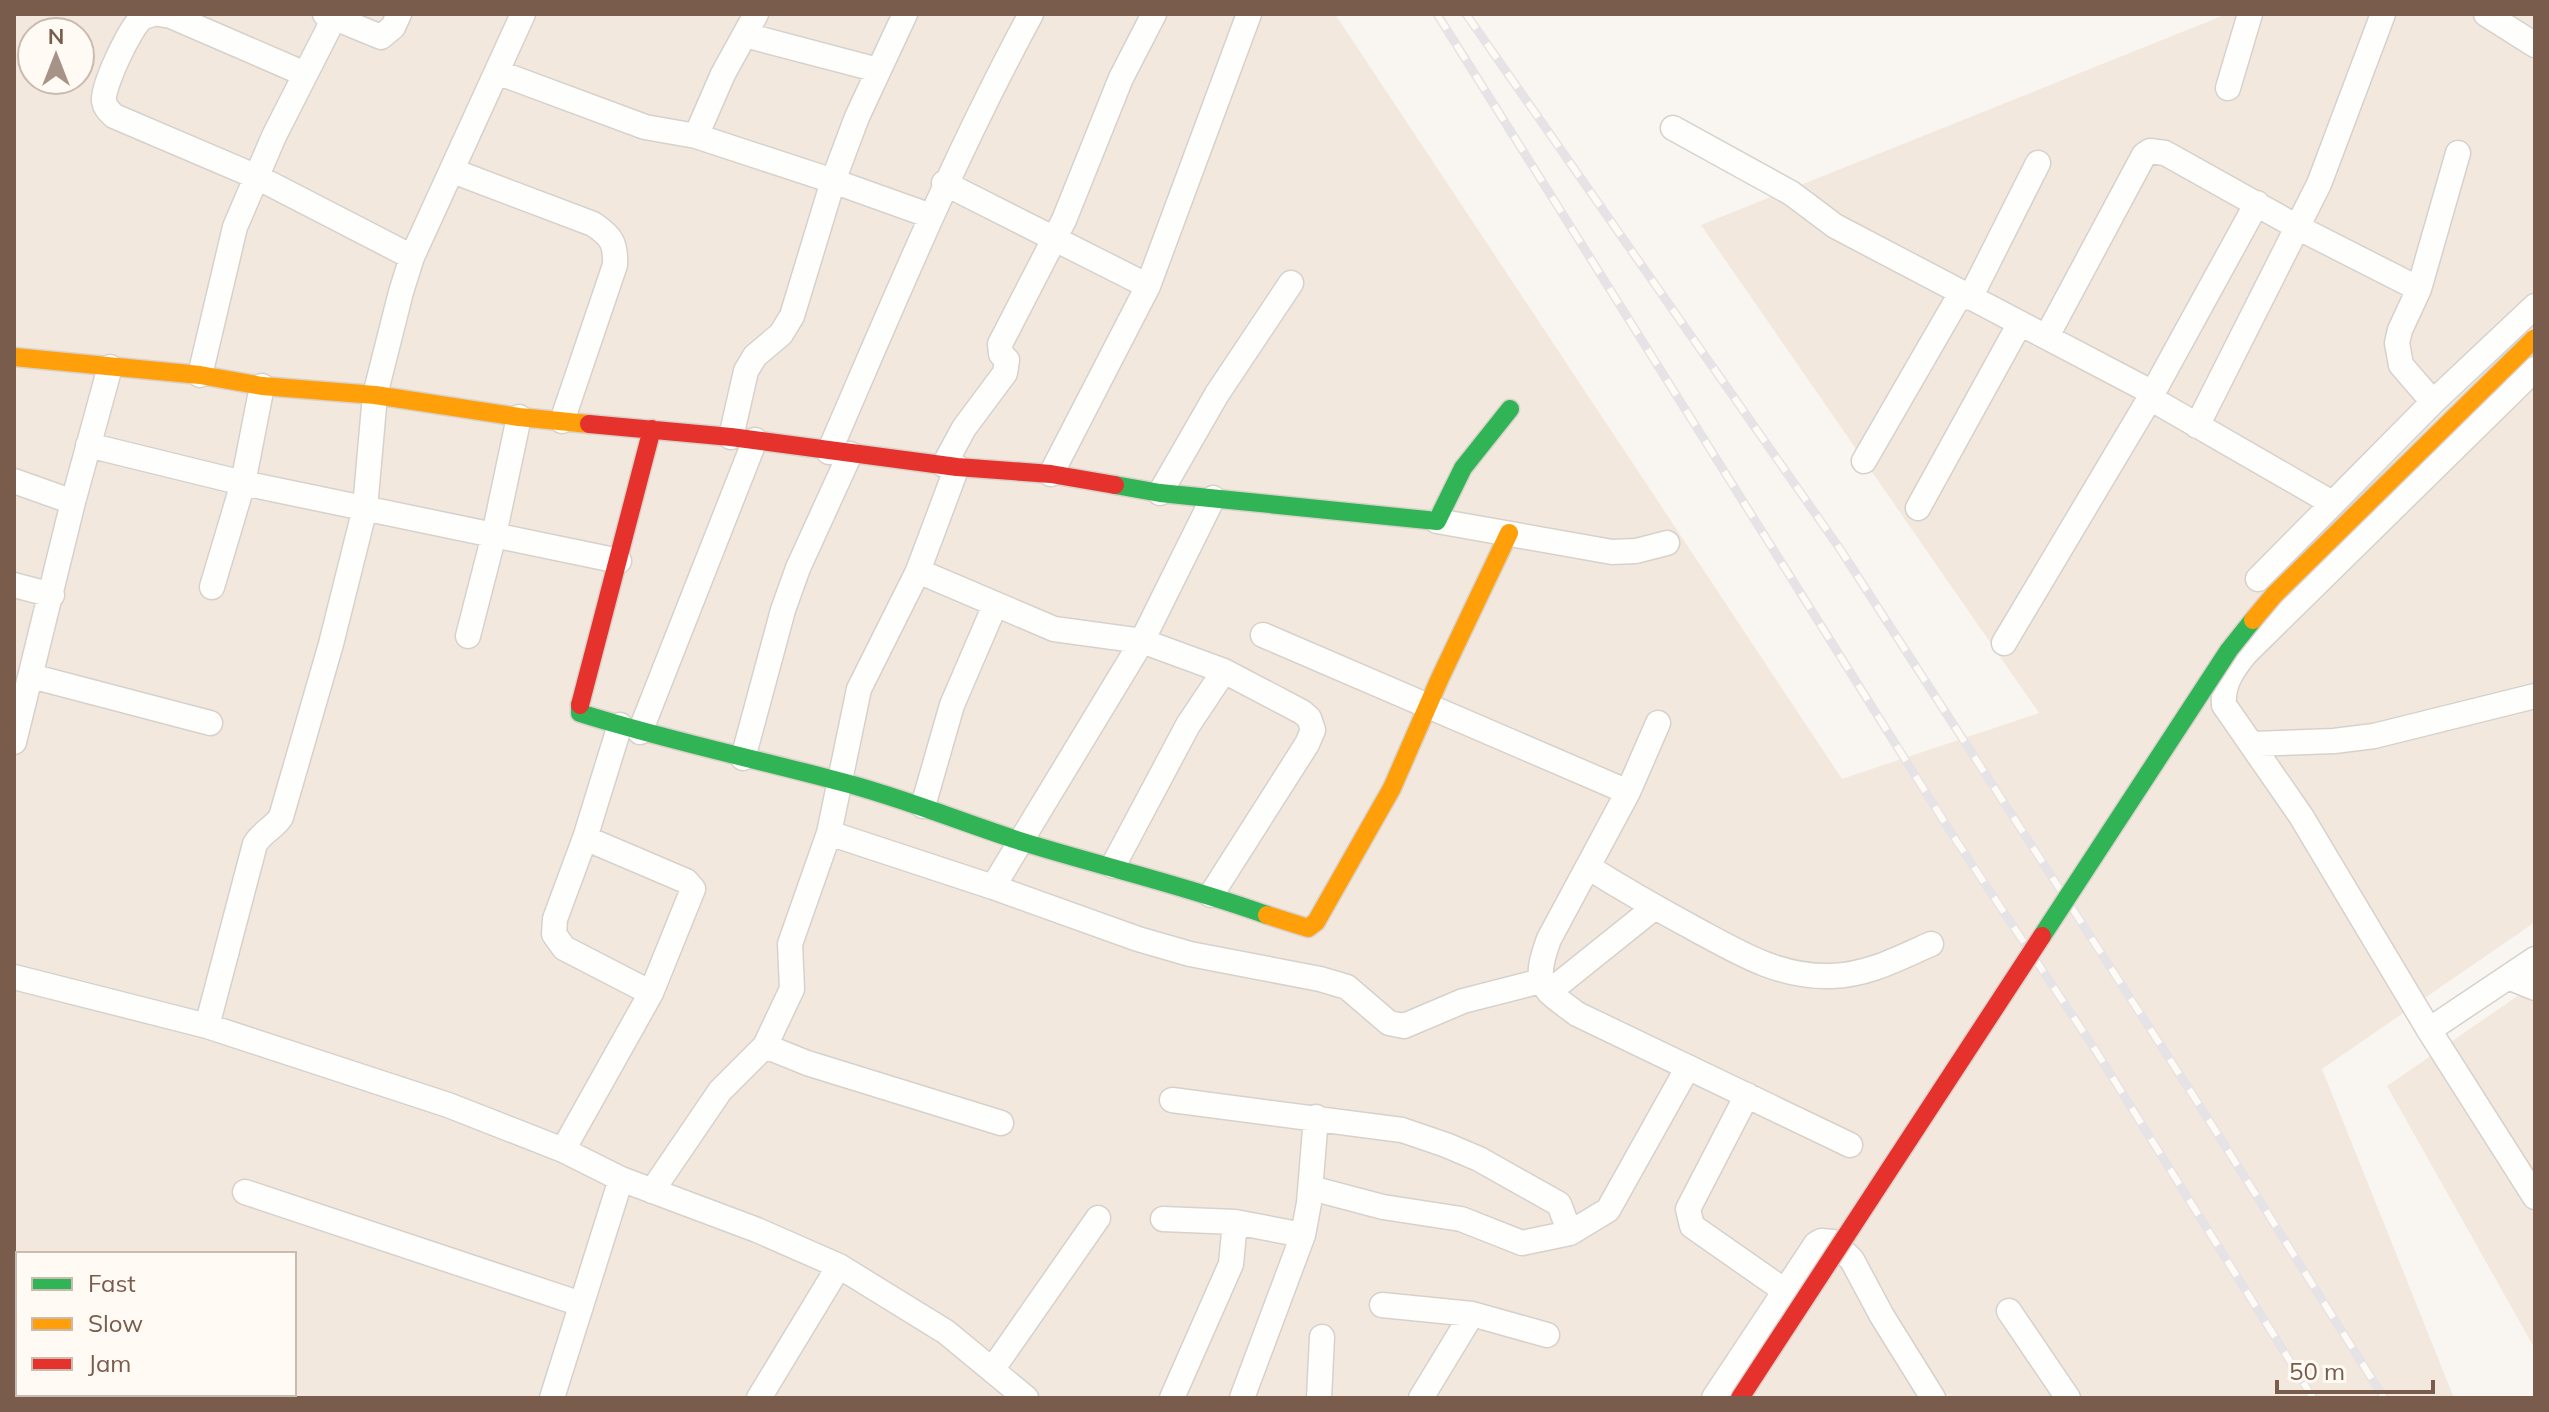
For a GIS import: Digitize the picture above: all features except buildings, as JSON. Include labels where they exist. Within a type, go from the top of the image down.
[{"type":"street","points":[[153,14],[142,18],[134,27],[107,83],[103,97],[105,108],[114,116],[257,177],[412,257]]},
{"type":"street","points":[[159,14],[171,16],[305,74]]},
{"type":"street","points":[[200,375],[226,256],[257,177],[330,16],[381,37],[393,27],[399,14]]},
{"type":"street","points":[[207,1026],[255,844],[281,817],[331,644],[365,508],[374,406],[412,257],[523,14]]},
{"type":"street","points":[[651,993],[564,948],[554,934],[555,919],[743,438],[746,371],[755,356],[781,334],[792,316],[833,181],[878,70],[905,14]]},
{"type":"street","points":[[743,758],[783,610],[931,216],[984,101],[1031,14]]},
{"type":"street","points":[[652,1191],[720,1091],[765,1046],[792,989],[788,955],[790,944],[829,833],[859,689],[918,571],[964,428],[1005,373],[1007,360],[1001,354],[1000,344],[1054,239],[1121,78],[1154,14]]},
{"type":"street","points":[[1051,474],[1148,286],[1249,14]]},
{"type":"street","points":[[2228,88],[2250,14]]},
{"type":"street","points":[[2197,426],[2299,228],[2333,149],[2383,14]]},
{"type":"street","points":[[2486,14],[2535,45]]},
{"type":"street","points":[[696,136],[723,74],[750,24],[878,70]]},
{"type":"street","points":[[497,72],[645,127],[696,136],[931,216]]},
{"type":"street","points":[[1673,128],[1791,193],[1835,226],[2047,336],[2332,503]]},
{"type":"street","points":[[2047,336],[2144,155],[2150,151],[2165,153],[2299,228],[2419,289]]},
{"type":"street","points":[[2433,402],[2397,356],[2400,330],[2419,289],[2458,153]]},
{"type":"street","points":[[1864,461],[1965,296],[2038,163]]},
{"type":"street","points":[[453,171],[593,224],[608,234],[616,247],[615,265],[562,421]]},
{"type":"street","points":[[944,183],[1148,286]]},
{"type":"street","points":[[2004,643],[2151,395],[2257,203]]},
{"type":"street","points":[[1160,493],[1217,394],[1291,283]]},
{"type":"street","points":[[2258,579],[2433,402],[2535,306]]},
{"type":"street","points":[[1918,508],[2020,323]]},
{"type":"street","points":[[1740,1398],[2229,650],[2274,595],[2535,338]]},
{"type":"street","points":[[14,357],[200,375],[374,406],[743,438],[950,466],[1051,474],[1160,493],[1437,521],[1612,552],[1636,551],[1667,543]]},
{"type":"street","points":[[14,742],[110,367]]},
{"type":"street","points":[[2532,1188],[2429,1030],[2301,816],[2224,705],[2225,686],[2236,666],[2268,631],[2535,369]]},
{"type":"street","points":[[212,587],[243,483],[262,386]]},
{"type":"street","points":[[1437,521],[1463,468],[1510,409]]},
{"type":"street","points":[[468,636],[494,535],[519,417]]},
{"type":"street","points":[[652,429],[580,713],[840,781],[1021,841],[1211,895],[1301,927],[1312,926],[1377,818],[1509,533]]},
{"type":"street","points":[[88,445],[243,483],[619,561]]},
{"type":"street","points":[[14,481],[73,502]]},
{"type":"street","points":[[993,887],[1142,641],[1213,498]]},
{"type":"street","points":[[918,571],[1054,629],[1142,641],[1224,671],[1309,718],[1313,730],[1307,744],[1211,895]]},
{"type":"street","points":[[14,585],[52,595]]},
{"type":"street","points":[[923,806],[952,705],[995,605]]},
{"type":"street","points":[[1263,635],[1628,792]]},
{"type":"street","points":[[1113,866],[1188,725],[1224,671]]},
{"type":"street","points":[[31,676],[210,723]]},
{"type":"street","points":[[2252,744],[2374,736],[2535,696]]},
{"type":"street","points":[[1658,723],[1628,792],[1549,939],[1540,964],[1545,986],[1577,1014],[1850,1145]]},
{"type":"street","points":[[829,833],[1138,939],[1190,954],[1347,987],[1389,1023],[1404,1026],[1463,1001],[1545,986],[1655,907]]},
{"type":"street","points":[[563,1150],[651,993],[691,897],[691,884],[585,838]]},
{"type":"street","points":[[1588,867],[1756,962],[1796,974],[1833,976],[1873,970],[1931,944]]},
{"type":"street","points":[[2429,1030],[2535,959]]},
{"type":"street","points":[[14,977],[207,1026],[448,1105],[563,1150],[621,1179],[757,1230],[839,1266],[946,1332],[1026,1398]]},
{"type":"street","points":[[2508,977],[2535,988]]},
{"type":"street","points":[[765,1046],[807,1063],[1001,1123]]},
{"type":"street","points":[[1311,1188],[1383,1207],[1461,1219],[1522,1243],[1570,1233],[1608,1210],[1688,1067]]},
{"type":"street","points":[[1747,1095],[1688,1209],[1692,1226],[1785,1291]]},
{"type":"street","points":[[1172,1100],[1402,1130],[1479,1159],[1559,1204],[1570,1233]]},
{"type":"street","points":[[1242,1398],[1303,1235],[1311,1188],[1316,1117]]},
{"type":"street","points":[[552,1398],[621,1179]]},
{"type":"street","points":[[245,1192],[581,1304]]},
{"type":"street","points":[[992,1370],[1098,1218]]},
{"type":"street","points":[[1163,1219],[1235,1222],[1303,1235]]},
{"type":"street","points":[[1172,1398],[1231,1264],[1235,1222]]},
{"type":"street","points":[[1714,1398],[1816,1244],[1821,1241],[1834,1242],[1852,1260],[1882,1316],[1933,1398]]},
{"type":"street","points":[[1762,1398],[1852,1260]]},
{"type":"street","points":[[759,1398],[839,1266]]},
{"type":"street","points":[[1382,1305],[1472,1314],[1547,1335]]},
{"type":"street","points":[[2009,1311],[2068,1398]]},
{"type":"street","points":[[1421,1398],[1472,1314]]},
{"type":"street","points":[[1319,1398],[1322,1337]]},
{"type":"shaded area","points":[[14,14],[1335,14],[1842,779],[2039,713],[1701,225],[2227,14],[2535,14],[2535,922],[2322,1069],[2454,1398],[14,1398]]},
{"type":"shaded area","points":[[2535,984],[2535,1349],[2387,1086]]},
{"type":"railway","points":[[1437,14],[1950,831],[2096,1051],[2313,1398]]},
{"type":"railway","points":[[1466,14],[1840,549],[2198,1103],[2384,1398]]},
{"type":"traffic: fast","points":[[1115,485],[1160,493],[1437,521],[1463,468],[1510,409]]},
{"type":"traffic: fast","points":[[2042,936],[2229,650],[2253,620]]},
{"type":"traffic: fast","points":[[580,705],[580,713],[612,723],[861,787],[1023,842],[1267,915]]},
{"type":"traffic: slow","points":[[2253,620],[2274,595],[2535,338]]},
{"type":"traffic: slow","points":[[14,357],[200,375],[262,386],[375,395],[519,417],[589,424]]},
{"type":"traffic: slow","points":[[1267,915],[1308,928],[1316,922],[1392,788],[1509,533]]},
{"type":"traffic: jam","points":[[589,424],[731,437],[957,467],[1051,474],[1115,485]]},
{"type":"traffic: jam","points":[[580,705],[652,429]]},
{"type":"traffic: jam","points":[[1740,1398],[2042,936]]}]
